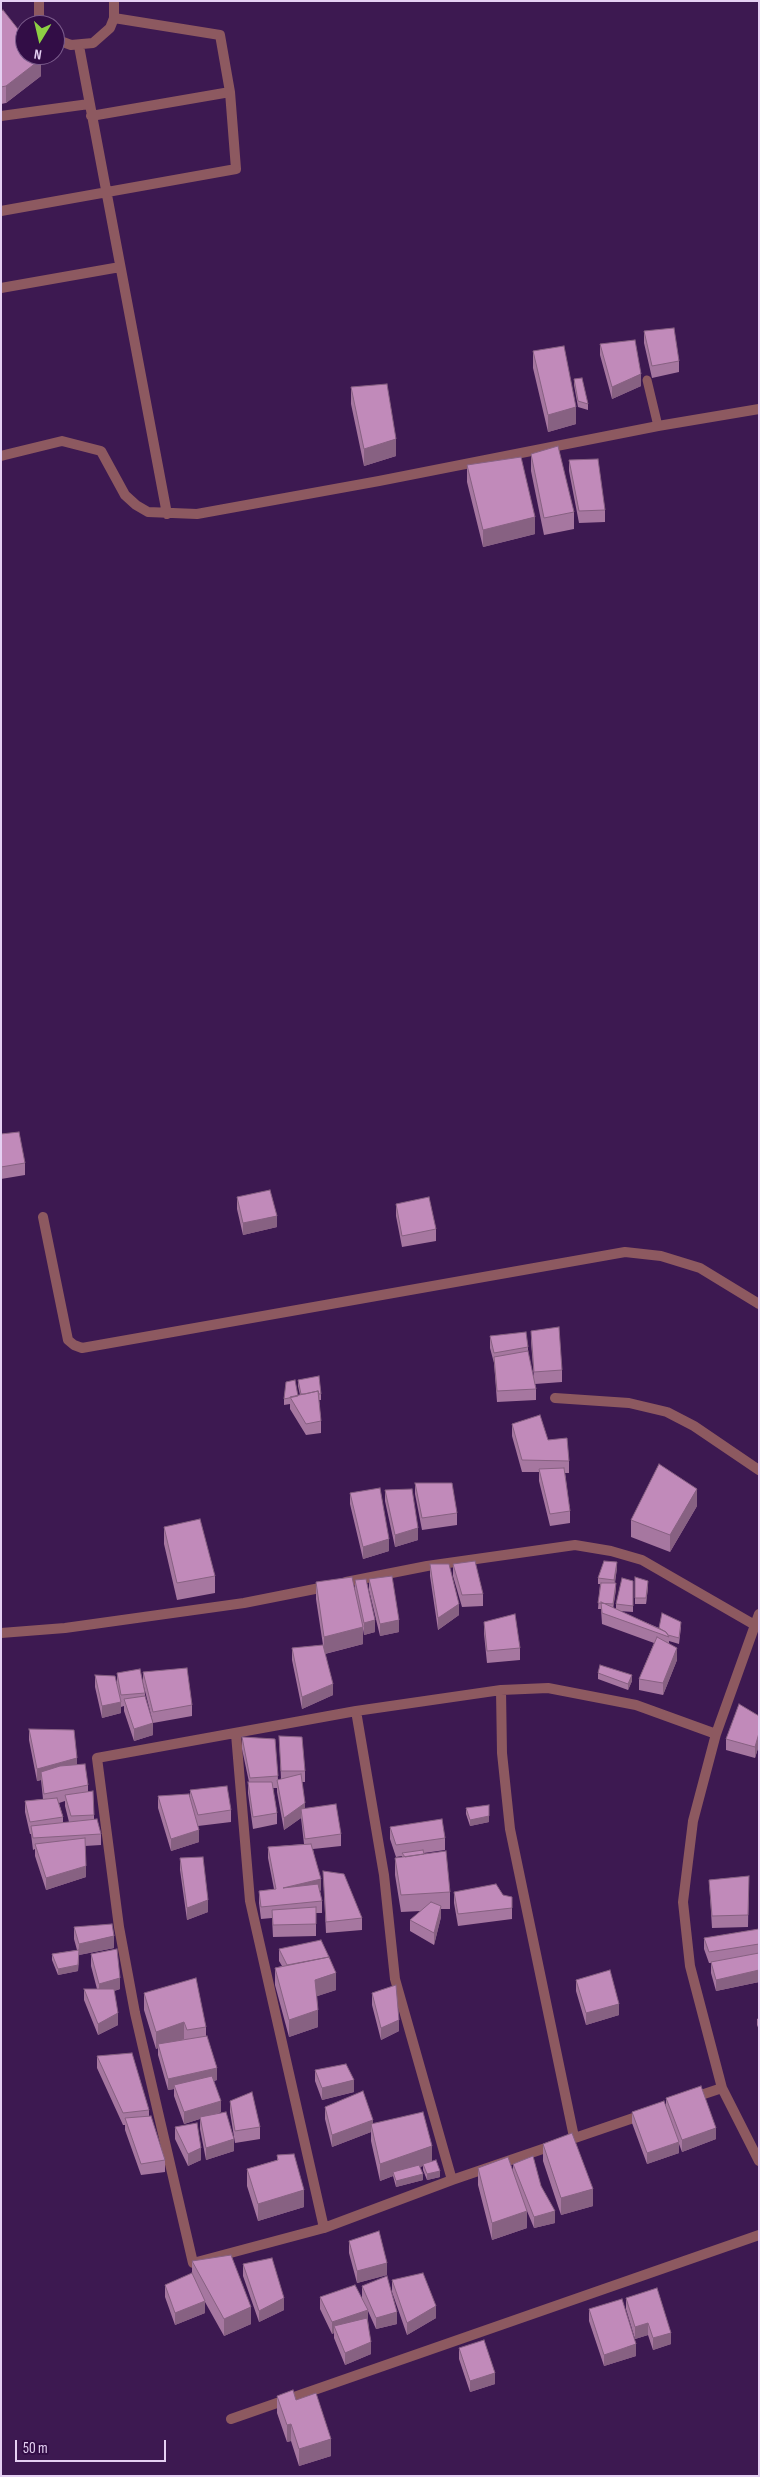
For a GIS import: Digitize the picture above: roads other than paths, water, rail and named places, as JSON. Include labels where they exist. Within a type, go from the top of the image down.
[{"type":"street","points":[[39,15],[40,1]]},
{"type":"street","points":[[65,44],[79,46],[93,43],[102,37],[114,18],[114,1]]},
{"type":"street","points":[[1,211],[236,169],[230,92],[220,35],[114,18]]},
{"type":"street","points":[[79,46],[167,514]]},
{"type":"street","points":[[91,116],[230,92]]},
{"type":"street","points":[[1,116],[89,104]]},
{"type":"street","points":[[1,288],[120,267]]},
{"type":"street","points":[[1,456],[62,441],[101,451],[125,494],[148,512],[197,514],[379,481],[658,426],[759,409]]},
{"type":"street","points":[[43,1217],[68,1340],[82,1348],[625,1252],[662,1256],[700,1268],[759,1304]]},
{"type":"street","points":[[556,1398],[629,1403],[667,1412],[694,1426],[759,1470]]},
{"type":"street","points":[[1,1633],[65,1628],[244,1603],[426,1566],[575,1545],[611,1551],[642,1560],[754,1624]]},
{"type":"street","points":[[759,1614],[716,1734],[693,1821],[683,1902],[690,1966],[722,2088],[759,2161]]},
{"type":"street","points":[[657,2110],[452,2180],[324,2228],[193,2263],[135,2013],[119,1927],[97,1758],[356,1711],[501,1690],[548,1688],[636,1705],[716,1734]]},
{"type":"street","points":[[501,1690],[502,1753],[510,1829],[574,2137]]},
{"type":"street","points":[[356,1711],[384,1875],[395,1979],[452,2180]]},
{"type":"street","points":[[236,1734],[250,1901],[324,2228]]},
{"type":"street","points":[[685,2100],[722,2088]]},
{"type":"street","points":[[231,2419],[759,2235]]},
{"type":"lane","points":[[647,380],[658,426]]}]
